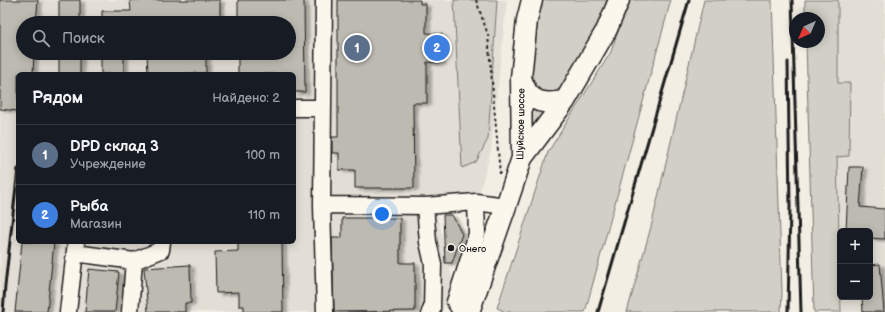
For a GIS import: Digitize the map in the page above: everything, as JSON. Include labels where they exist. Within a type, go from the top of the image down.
[{"type":"main road","name":"Шуйское шоссе","points":[[469,312],[522,158],[521,78],[527,20],[532,0]]},
{"type":"main road","points":[[522,158],[564,101],[607,29],[619,0]]},
{"type":"main road","points":[[521,78],[529,94],[539,101],[550,104],[564,101]]},
{"type":"lane","points":[[324,0],[322,205],[325,312]]},
{"type":"lane","points":[[296,108],[323,108]]},
{"type":"lane","points":[[322,205],[425,206],[476,202],[506,206]]},
{"type":"lane","points":[[469,312],[460,308],[455,302],[477,234],[476,202]]},
{"type":"lane","points":[[425,206],[428,242],[433,264],[432,309],[430,312]]},
{"type":"lane","points":[[68,312],[75,247],[134,261],[161,250],[162,244]]},
{"type":"lane","points":[[130,312],[134,261]]},
{"type":"path","points":[[476,0],[488,35],[500,175]]},
{"type":"shaded area","points":[[0,0],[507,0],[491,150],[478,198],[437,214],[453,282],[442,312],[0,312]]},
{"type":"shaded area","points":[[454,0],[497,0],[488,139],[476,162],[462,168]]},
{"type":"shaded area","points":[[542,0],[610,0],[596,34],[562,87],[552,93],[543,94],[535,90],[528,70]]},
{"type":"shaded area","points":[[628,0],[671,0],[585,312],[506,312],[497,308],[548,152],[611,52]]},
{"type":"shaded area","points":[[704,0],[772,0],[782,293],[781,312],[627,312],[651,227]]},
{"type":"shaded area","points":[[805,0],[838,0],[838,83],[850,83],[849,156],[837,157],[839,228],[837,228],[837,300],[841,300],[841,312],[814,312],[806,48],[825,48],[825,12],[805,12]]},
{"type":"shaded area","points":[[838,0],[885,0],[885,312],[841,312],[841,300],[873,300],[873,228],[839,228],[837,156],[849,156],[850,83],[838,83]]},
{"type":"shaded area","points":[[529,107],[544,111],[527,134]]},
{"type":"building","points":[[0,0],[38,0],[37,16],[16,16],[16,60],[34,60],[33,72],[16,72],[16,111],[0,109]]},
{"type":"building","points":[[59,0],[80,0],[80,16],[59,16]]},
{"type":"building","points":[[130,0],[220,0],[220,16],[102,16],[102,11],[131,11]]},
{"type":"building","points":[[238,0],[304,0],[305,92],[296,92],[296,72],[238,72],[238,60],[296,60],[296,16],[238,16]]},
{"type":"building","points":[[338,0],[420,0],[420,4],[426,4],[426,33],[442,34],[441,63],[427,62],[427,103],[413,103],[414,188],[355,188],[355,170],[339,170],[339,153],[332,153],[332,137],[338,137]]},
{"type":"building","points":[[59,60],[80,60],[80,72],[59,72]]},
{"type":"building","points":[[101,60],[124,60],[124,72],[101,72]]},
{"type":"building","points":[[147,60],[206,60],[206,72],[148,72]]},
{"type":"building","points":[[849,167],[863,167],[860,207],[885,209],[885,239],[873,238],[873,228],[846,228]]},
{"type":"building","name":"Онего","points":[[443,215],[452,215],[462,234],[452,263],[445,263]]},
{"type":"building","points":[[342,218],[400,218],[400,263],[415,263],[415,311],[334,312],[332,238],[342,238]]},
{"type":"building","points":[[22,244],[54,244],[47,312],[15,312]]},
{"type":"building","points":[[238,244],[282,244],[283,312],[244,312],[244,306],[239,306],[239,292],[216,293],[215,252],[238,251]]},
{"type":"building","points":[[880,264],[884,312],[863,312],[862,300],[873,300],[873,265]]},
{"type":"building","points":[[190,265],[191,303],[185,303],[185,312],[148,312],[144,268]]},
{"type":"building","points":[[89,269],[119,272],[115,312],[85,312]]},
{"type":"railway","points":[[598,312],[689,0]]},
{"type":"railway","points":[[792,0],[801,312]]},
{"type":"railway","points":[[788,62],[790,207],[788,312]]},
{"type":"railway","points":[[3,312],[16,187]]},
{"type":"place","name":"DPD склад 3","points":[[357,48]]},
{"type":"place","name":"Рыба","points":[[437,48]]},
{"type":"place","name":"Онего","points":[[451,248]]}]
